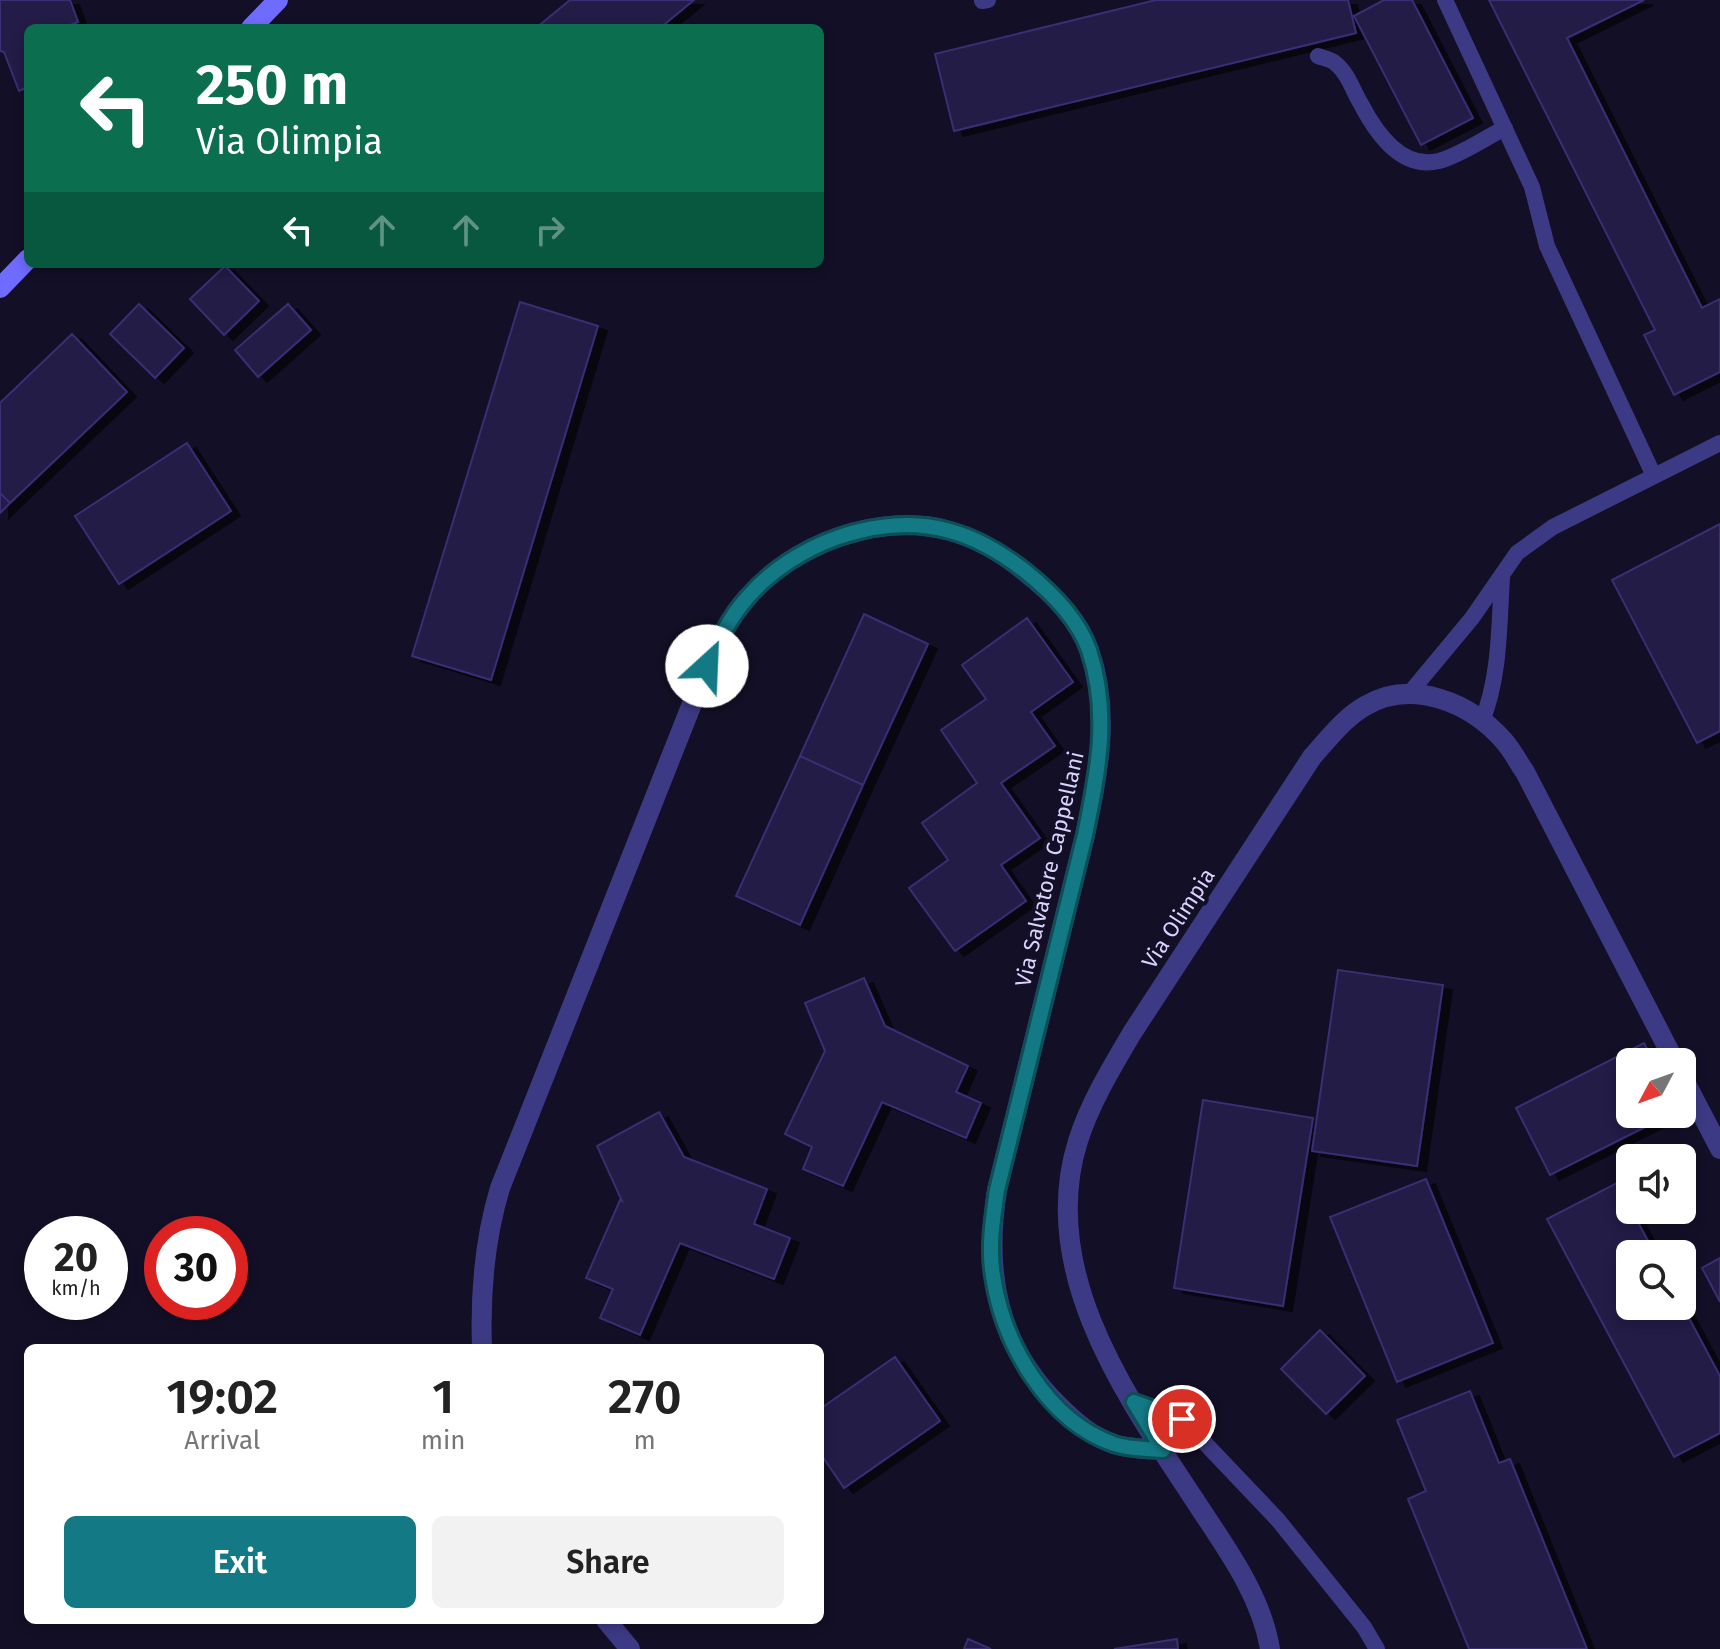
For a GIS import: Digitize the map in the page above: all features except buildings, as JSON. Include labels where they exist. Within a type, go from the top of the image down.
[{"type":"main road","points":[[255,24],[278,0]]},
{"type":"main road","points":[[0,288],[24,263]]},
{"type":"street","name":"Via Salvatore Cappellani","points":[[482,1344],[483,1267],[489,1225],[500,1188],[701,680],[725,629],[746,598],[777,568],[806,550],[842,536],[879,528],[917,526],[939,529],[982,544],[1013,562],[1044,586],[1067,612],[1088,647],[1099,686],[1103,731],[1085,835],[997,1190],[991,1229],[992,1274],[1002,1318],[1029,1371],[1045,1393],[1082,1430],[1116,1445],[1163,1450]]},
{"type":"street","name":"Via Olimpia","points":[[1270,1649],[1260,1613],[1225,1545],[1134,1402],[1087,1313],[1075,1274],[1069,1229],[1070,1181],[1077,1143],[1091,1108],[1132,1033],[1312,757],[1338,728],[1365,706],[1392,695],[1425,695],[1454,703],[1482,721],[1504,741],[1525,772],[1668,1048]]},
{"type":"street","points":[[1696,1103],[1720,1149]]},
{"type":"street","points":[[609,1624],[630,1649]]},
{"type":"lane","points":[[1445,0],[1532,187],[1547,246],[1654,476]]},
{"type":"lane","points":[[1318,56],[1334,62],[1348,79],[1384,140],[1402,155],[1421,163],[1441,161],[1505,128]]},
{"type":"lane","points":[[1408,695],[1442,657],[1517,553],[1553,527],[1720,443]]},
{"type":"lane","points":[[1482,721],[1490,702],[1496,663],[1502,577]]},
{"type":"lane","points":[[1134,1402],[1182,1419],[1278,1520],[1364,1627],[1377,1649]]},
{"type":"route","points":[[707,666],[725,629],[746,598],[777,568],[806,550],[842,536],[879,528],[917,526],[950,531],[982,544],[1013,562],[1044,586],[1067,612],[1088,647],[1099,686],[1103,731],[1085,835],[997,1190],[991,1229],[992,1274],[1002,1318],[1021,1360],[1045,1393],[1082,1430],[1116,1445],[1163,1450],[1134,1402],[1182,1419]]}]
